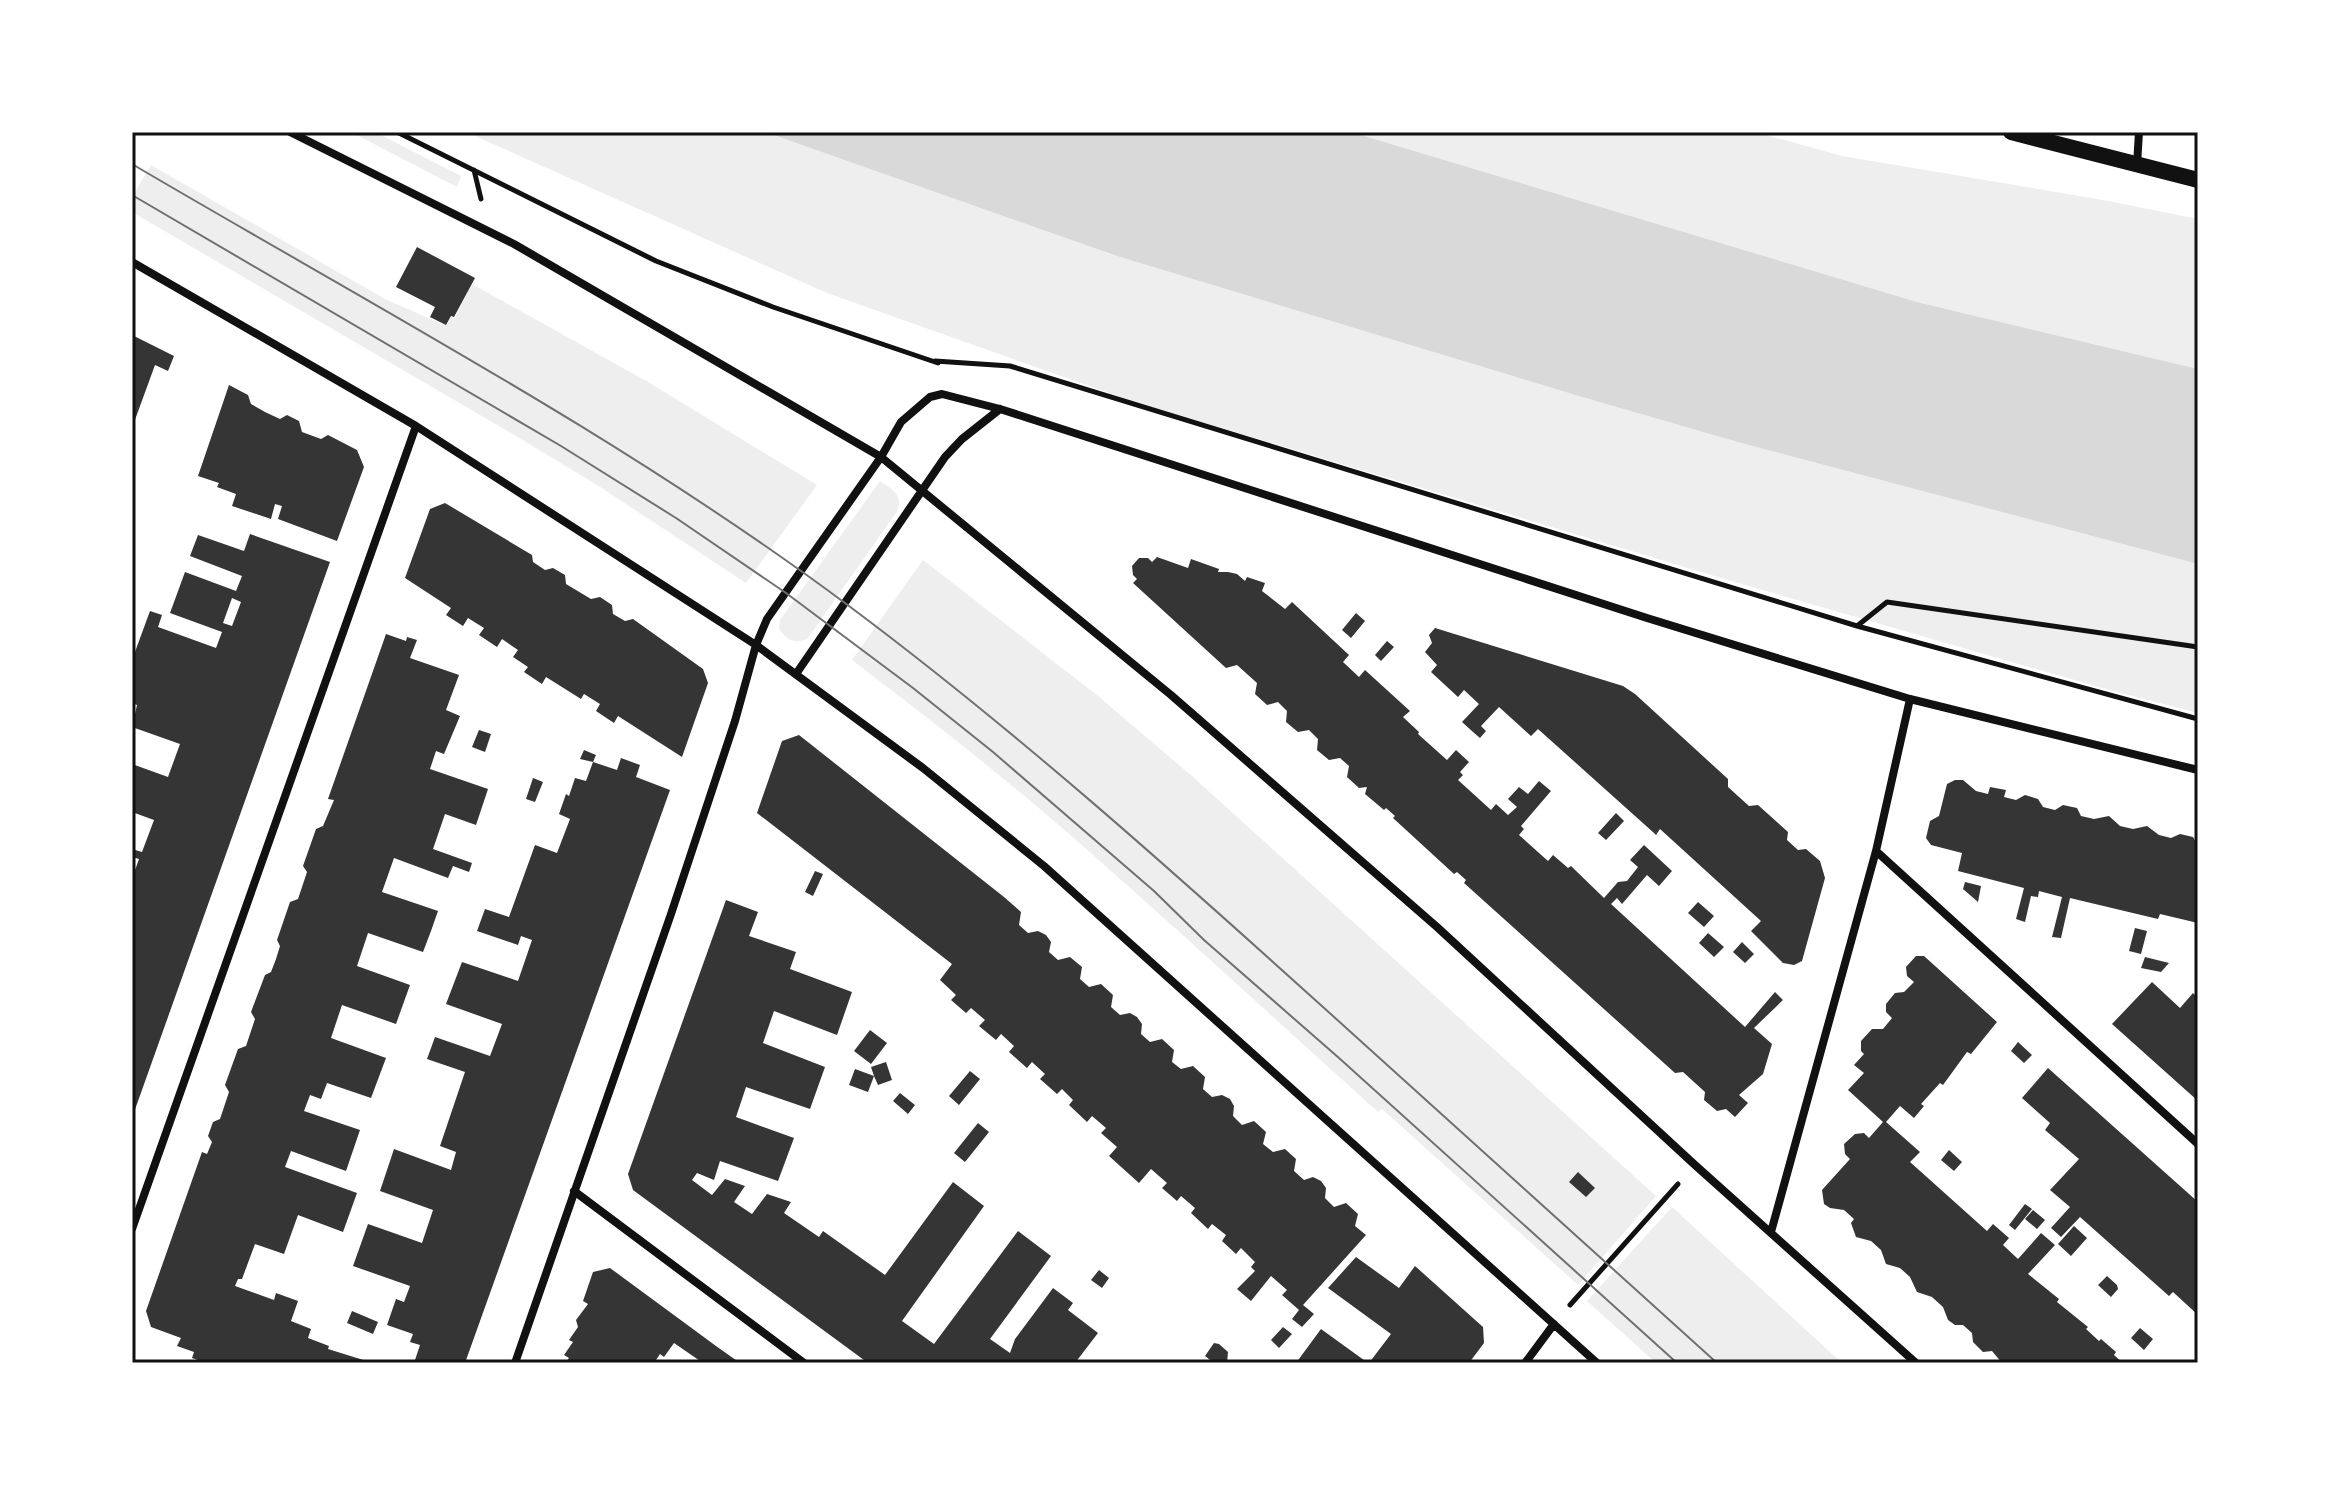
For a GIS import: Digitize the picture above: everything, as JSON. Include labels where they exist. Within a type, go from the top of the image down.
[{"type":"main road","points":[[2011,132],[2198,180]]},
{"type":"street","points":[[290,132],[514,244],[881,457],[1217,735],[1437,927],[1916,1363]]},
{"type":"street","points":[[2137,165],[2139,132]]},
{"type":"street","points":[[132,262],[416,426],[756,645],[923,768],[1044,866],[1597,1363]]},
{"type":"street","points":[[515,1363],[711,795],[756,645],[767,619],[881,457],[901,422],[930,397],[942,394],[1000,409],[1647,618],[1910,699],[2198,770]]},
{"type":"street","points":[[796,674],[953,448],[1000,409]]},
{"type":"street","points":[[132,1229],[416,426]]},
{"type":"street","points":[[1771,1232],[1876,851],[1910,699]]},
{"type":"street","points":[[1876,851],[2198,1144]]},
{"type":"street","points":[[574,1191],[804,1363]]},
{"type":"street","points":[[1525,1363],[1554,1324]]},
{"type":"path","points":[[397,132],[656,261],[773,307],[935,361],[1010,366],[1857,626],[2198,719]]},
{"type":"path","points":[[935,361],[946,369]]},
{"type":"path","points":[[1857,626],[1887,602],[2198,647]]},
{"type":"path","points":[[1554,1324],[1695,1165]]},
{"type":"shaded area","points":[[351,132],[375,132],[461,176],[457,187]]},
{"type":"shaded area","points":[[466,132],[765,132],[1117,256],[1582,397],[1741,443],[2198,564],[2198,713],[1721,578],[1129,400],[827,293]]},
{"type":"shaded area","points":[[765,132],[1351,132],[1917,302],[2198,369],[2198,564],[1741,443],[1582,397],[1117,256]]},
{"type":"shaded area","points":[[1351,132],[1755,132],[1842,156],[2198,219],[2198,369],[1917,302]]},
{"type":"shaded area","points":[[151,165],[385,299],[446,326],[451,317],[455,318],[472,284],[648,382],[817,485],[746,583],[594,483],[132,212],[132,197]]},
{"type":"shaded area","points":[[880,481],[897,496],[898,510],[808,638],[795,641],[788,638],[779,628],[780,620]]},
{"type":"shaded area","points":[[923,560],[1098,696],[1193,777],[1656,1196],[1578,1285],[1382,1109],[1378,1112],[1056,822],[852,660]]},
{"type":"shaded area","points":[[1672,1207],[1842,1363],[1656,1363],[1587,1301]]},
{"type":"building","points":[[417,247],[475,278],[454,317],[451,316],[446,325],[430,317],[435,307],[396,287]]},
{"type":"building","points":[[132,335],[174,356],[168,371],[155,365],[132,428]]},
{"type":"building","points":[[229,385],[248,395],[251,404],[265,412],[280,419],[287,415],[299,421],[302,432],[321,439],[328,435],[357,450],[364,467],[337,541],[278,519],[282,506],[275,504],[271,519],[232,506],[236,494],[217,487],[219,483],[198,476]]},
{"type":"building","points":[[445,503],[532,555],[533,562],[545,570],[553,568],[565,575],[566,584],[591,599],[600,597],[612,605],[613,614],[625,621],[633,619],[703,669],[708,683],[682,757],[618,716],[614,723],[596,711],[600,704],[584,694],[581,699],[546,677],[542,684],[524,672],[528,667],[513,657],[518,650],[502,639],[497,647],[479,635],[484,628],[468,618],[463,626],[446,615],[451,608],[405,578],[430,509]]},
{"type":"building","points":[[250,534],[330,562],[132,1118],[132,873],[139,859],[132,857],[132,849],[142,852],[154,820],[132,812],[132,764],[168,777],[180,744],[132,727],[137,705],[132,703],[132,660],[150,611],[162,615],[158,627],[216,648],[222,632],[170,613],[185,572],[236,591],[242,576],[190,556],[198,535],[244,551]],"holes":[[[232,598],[241,602],[232,626],[223,623]]]},
{"type":"building","points":[[1157,557],[1188,568],[1191,559],[1219,569],[1218,572],[1237,574],[1245,581],[1247,577],[1265,583],[1262,591],[1285,609],[1292,602],[1349,655],[1343,662],[1359,677],[1365,670],[1410,711],[1403,717],[1418,734],[1447,760],[1456,750],[1469,762],[1460,772],[1463,775],[1458,780],[1491,810],[1496,804],[1508,815],[1517,807],[1508,799],[1519,787],[1528,794],[1539,781],[1551,791],[1521,826],[1524,829],[1519,835],[1548,861],[1553,855],[1568,868],[1571,866],[1604,898],[1618,882],[1627,881],[1638,867],[1630,860],[1644,845],[1672,871],[1659,886],[1647,875],[1622,904],[1617,898],[1611,904],[1745,1027],[1775,992],[1783,1000],[1754,1028],[1772,1044],[1763,1074],[1739,1095],[1748,1103],[1735,1117],[1726,1109],[1717,1111],[1704,1100],[1705,1092],[1683,1072],[1675,1073],[1464,883],[1466,880],[1457,872],[1454,874],[1393,818],[1395,816],[1365,794],[1367,787],[1359,788],[1347,777],[1349,766],[1340,758],[1329,760],[1317,750],[1318,739],[1309,730],[1298,732],[1286,722],[1287,711],[1278,702],[1267,705],[1255,694],[1257,683],[1237,665],[1226,668],[1133,583],[1137,579],[1132,566],[1139,558],[1148,558],[1152,562]]},
{"type":"building","points":[[1356,613],[1365,621],[1351,638],[1342,630]]},
{"type":"building","points":[[1435,628],[1623,686],[1728,779],[1728,787],[1749,806],[1758,805],[1788,832],[1787,840],[1798,850],[1806,849],[1820,861],[1825,878],[1802,961],[1794,965],[1783,963],[1751,931],[1761,921],[1660,829],[1656,835],[1538,729],[1531,736],[1499,707],[1481,726],[1486,731],[1480,738],[1473,732],[1462,722],[1479,704],[1464,690],[1458,697],[1431,672],[1437,665],[1425,652],[1432,643],[1429,635]]},
{"type":"building","points":[[386,634],[406,641],[407,637],[417,640],[410,658],[459,675],[446,710],[460,716],[444,754],[436,751],[430,769],[488,789],[476,825],[445,814],[433,849],[472,863],[469,872],[453,866],[448,878],[394,858],[382,892],[438,911],[431,931],[423,952],[368,933],[357,966],[410,985],[396,1024],[342,1005],[331,1038],[386,1058],[371,1098],[327,1083],[321,1099],[310,1095],[304,1111],[360,1130],[346,1171],[291,1151],[285,1167],[357,1193],[343,1232],[298,1215],[284,1254],[255,1244],[242,1279],[238,1279],[235,1286],[274,1300],[276,1293],[298,1301],[291,1321],[311,1329],[308,1338],[329,1346],[328,1349],[373,1363],[206,1363],[192,1358],[194,1352],[177,1346],[181,1338],[151,1327],[146,1311],[202,1152],[207,1154],[212,1142],[208,1136],[213,1122],[220,1119],[229,1092],[225,1085],[238,1049],[246,1046],[255,1019],[251,1012],[265,975],[271,972],[276,959],[280,946],[277,940],[290,902],[298,899],[307,872],[303,866],[316,829],[323,826],[334,800],[328,799]]},
{"type":"building","points":[[1387,641],[1394,647],[1381,661],[1375,655]]},
{"type":"building","points":[[479,730],[491,734],[485,752],[472,747]]},
{"type":"building","points":[[799,735],[1004,897],[1021,912],[1019,925],[1028,933],[1038,931],[1046,935],[1051,942],[1049,952],[1058,960],[1070,957],[1082,967],[1080,979],[1089,987],[1101,984],[1113,995],[1111,1007],[1120,1015],[1130,1013],[1137,1017],[1142,1024],[1141,1034],[1150,1042],[1162,1039],[1174,1050],[1172,1062],[1181,1069],[1193,1066],[1205,1077],[1203,1089],[1212,1097],[1222,1095],[1230,1099],[1234,1106],[1233,1116],[1242,1125],[1254,1121],[1266,1132],[1263,1144],[1273,1152],[1285,1149],[1296,1159],[1294,1171],[1304,1180],[1313,1177],[1321,1181],[1326,1188],[1325,1198],[1334,1207],[1346,1203],[1358,1214],[1355,1226],[1366,1235],[1303,1305],[1314,1314],[1302,1327],[1292,1319],[1299,1310],[1282,1295],[1287,1290],[1271,1276],[1251,1301],[1237,1289],[1255,1271],[1251,1267],[1255,1262],[1241,1248],[1236,1254],[1222,1241],[1226,1235],[1212,1224],[1208,1229],[1191,1213],[1195,1208],[1181,1196],[1177,1201],[1162,1188],[1167,1183],[1151,1169],[1139,1183],[1109,1156],[1117,1147],[1101,1133],[1106,1128],[1092,1116],[1087,1122],[1069,1105],[1073,1100],[1062,1089],[1057,1094],[1040,1079],[1045,1074],[1032,1062],[1027,1068],[1009,1052],[1014,1046],[1001,1034],[996,1040],[979,1026],[985,1020],[971,1008],[966,1013],[951,1000],[956,995],[940,980],[952,964],[757,813],[782,741]]},
{"type":"building","points":[[584,750],[596,755],[593,762],[580,759]]},
{"type":"building","points":[[621,758],[640,765],[636,777],[670,790],[465,1363],[414,1363],[420,1345],[410,1342],[413,1334],[387,1325],[396,1299],[404,1302],[410,1286],[353,1266],[368,1224],[422,1243],[433,1210],[380,1191],[394,1149],[451,1170],[456,1152],[440,1146],[465,1072],[427,1059],[435,1037],[490,1056],[502,1024],[446,1004],[462,962],[518,981],[532,940],[521,936],[518,945],[477,931],[485,909],[509,917],[535,845],[557,853],[570,819],[559,814],[566,794],[569,796],[575,778],[586,781],[593,762],[617,770]]},
{"type":"building","points":[[533,778],[543,782],[535,802],[526,799]]},
{"type":"building","points":[[1963,780],[1976,791],[1988,794],[1990,787],[2006,790],[2004,797],[2016,800],[2025,795],[2038,799],[2043,807],[2055,810],[2063,805],[2077,808],[2081,816],[2094,819],[2109,816],[2120,826],[2133,829],[2147,826],[2159,835],[2171,838],[2180,834],[2193,837],[2198,846],[2198,923],[2160,914],[2158,919],[2070,898],[2061,938],[2052,937],[2062,897],[2039,891],[2038,897],[2031,896],[2025,922],[2016,919],[2024,888],[1958,871],[1962,853],[1931,845],[1926,838],[1930,821],[1939,816],[1947,784]]},
{"type":"building","points":[[1616,813],[1624,821],[1606,840],[1598,833]]},
{"type":"building","points":[[815,871],[823,874],[813,896],[805,892]]},
{"type":"building","points":[[1965,882],[1981,886],[1978,902],[1963,889]]},
{"type":"building","points":[[726,900],[758,912],[749,936],[796,952],[790,969],[852,992],[837,1035],[774,1011],[763,1043],[825,1067],[810,1109],[746,1087],[736,1117],[794,1138],[778,1181],[720,1161],[714,1180],[697,1173],[692,1180],[712,1195],[725,1179],[745,1186],[734,1202],[752,1214],[767,1194],[791,1202],[784,1213],[819,1237],[823,1231],[885,1275],[953,1182],[984,1206],[902,1321],[934,1344],[1018,1231],[1051,1256],[990,1339],[1010,1353],[1015,1339],[1053,1288],[1073,1303],[1068,1310],[1098,1333],[1075,1363],[868,1363],[633,1190],[628,1174]]},
{"type":"building","points":[[1698,902],[1714,916],[1704,927],[1688,913]]},
{"type":"building","points":[[2135,928],[2147,931],[2141,954],[2129,951]]},
{"type":"building","points":[[1708,933],[1724,947],[1714,957],[1699,943]]},
{"type":"building","points":[[1742,942],[1754,954],[1745,963],[1733,952]]},
{"type":"building","points":[[1916,956],[1924,956],[1997,1022],[1971,1054],[1967,1052],[1943,1085],[1940,1083],[1921,1104],[1924,1106],[1914,1118],[1900,1106],[1886,1122],[1920,1152],[1910,1162],[1987,1231],[1993,1224],[2009,1238],[2003,1245],[2018,1259],[2041,1233],[2055,1245],[2028,1274],[2059,1299],[2057,1302],[2088,1327],[2086,1329],[2099,1341],[2101,1339],[2116,1352],[2114,1355],[2123,1363],[2002,1363],[1992,1351],[1983,1352],[1973,1342],[1972,1333],[1963,1325],[1955,1325],[1948,1320],[1943,1307],[1932,1297],[1917,1292],[1910,1277],[1900,1268],[1886,1264],[1881,1250],[1871,1241],[1856,1237],[1851,1223],[1854,1219],[1844,1210],[1824,1204],[1822,1190],[1850,1159],[1845,1154],[1844,1144],[1855,1134],[1864,1133],[1869,1138],[1883,1122],[1848,1090],[1864,1073],[1854,1065],[1864,1054],[1861,1041],[1872,1029],[1883,1029],[1892,1018],[1886,1012],[1886,1004],[1895,993],[1904,992],[1914,982],[1907,976],[1906,967]]},
{"type":"building","points":[[2145,957],[2169,963],[2161,972],[2141,968]]},
{"type":"building","points":[[2152,982],[2180,1008],[2193,993],[2198,998],[2198,1101],[2112,1024]]},
{"type":"building","points":[[870,1030],[887,1043],[871,1064],[854,1051]]},
{"type":"building","points":[[2018,1042],[2032,1055],[2024,1063],[2011,1051]]},
{"type":"building","points":[[886,1062],[892,1080],[878,1085],[871,1067]]},
{"type":"building","points":[[2048,1068],[2198,1202],[2198,1315],[2173,1292],[2169,1296],[2080,1217],[2061,1237],[2051,1228],[2070,1207],[2050,1190],[2079,1159],[2045,1130],[2050,1123],[2022,1098]]},
{"type":"building","points":[[855,1069],[874,1076],[868,1092],[849,1085]]},
{"type":"building","points":[[970,1071],[980,1079],[959,1105],[949,1096]]},
{"type":"building","points":[[900,1093],[915,1105],[908,1114],[893,1101]]},
{"type":"building","points":[[978,1123],[989,1132],[965,1162],[954,1153]]},
{"type":"building","points":[[1949,1150],[1962,1162],[1954,1171],[1941,1160]]},
{"type":"building","points":[[1578,1172],[1595,1188],[1586,1197],[1569,1182]]},
{"type":"building","points":[[2025,1204],[2032,1209],[2015,1230],[2009,1225]]},
{"type":"building","points":[[2033,1210],[2045,1220],[2037,1229],[2025,1219]]},
{"type":"building","points":[[2074,1226],[2087,1238],[2071,1256],[2058,1244]]},
{"type":"building","points":[[1356,1257],[1399,1288],[1415,1266],[1483,1327],[1484,1343],[1469,1363],[1369,1363],[1391,1334],[1328,1288]]},
{"type":"building","points":[[610,1268],[740,1363],[703,1363],[674,1343],[664,1357],[660,1354],[654,1363],[565,1363],[569,1358],[564,1355],[573,1342],[569,1340],[578,1327],[576,1320],[588,1304],[583,1301],[593,1272]]},
{"type":"building","points":[[1099,1270],[1109,1278],[1102,1288],[1091,1280]]},
{"type":"building","points":[[2107,1276],[2118,1289],[2111,1297],[2098,1285]]},
{"type":"building","points":[[352,1311],[378,1322],[373,1334],[347,1323]]},
{"type":"building","points":[[1283,1327],[1292,1334],[1279,1348],[1271,1340]]},
{"type":"building","points":[[2140,1328],[2153,1339],[2144,1350],[2131,1338]]},
{"type":"building","points":[[1321,1329],[1368,1363],[1296,1363]]},
{"type":"building","points":[[1214,1343],[1228,1352],[1227,1363],[1214,1363],[1205,1356]]},
{"type":"tram line","points":[[132,164],[587,430],[676,486],[849,606],[971,701],[1149,852],[1717,1363]]},
{"type":"tram line","points":[[132,195],[561,446],[676,518],[786,593],[913,688],[993,752],[1154,891],[1204,940],[1677,1363]]}]
